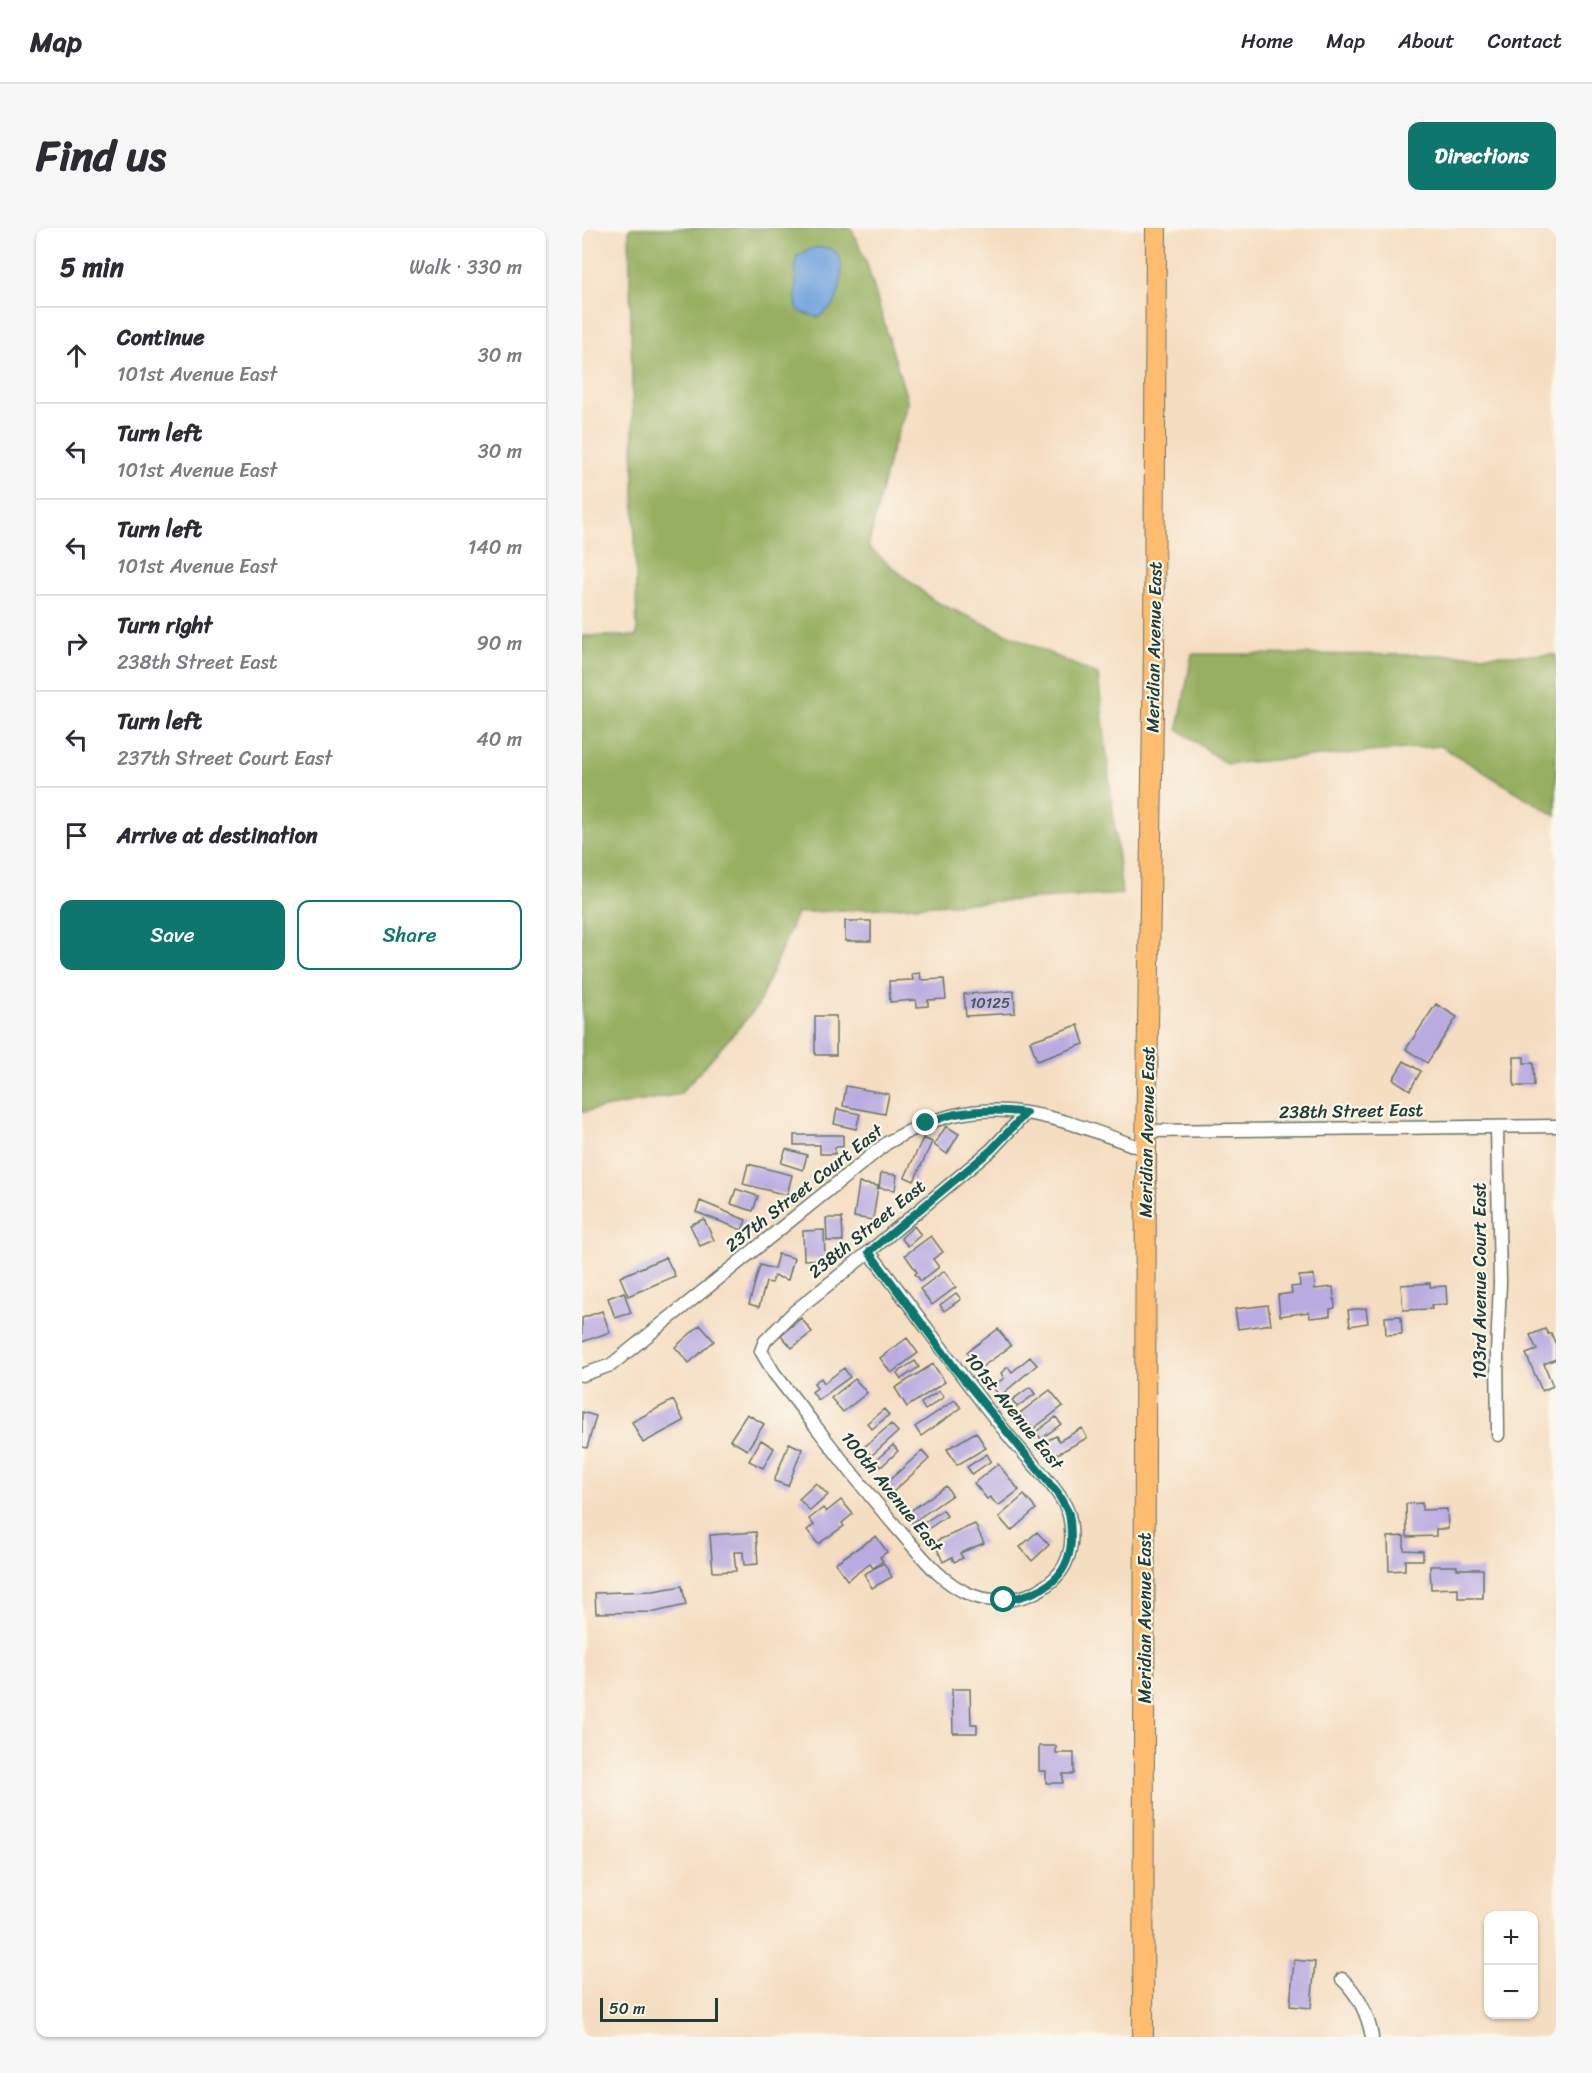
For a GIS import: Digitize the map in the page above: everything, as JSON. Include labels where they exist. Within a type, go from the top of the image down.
[{"type":"main road","name":"Meridian Avenue East","points":[[1143,2037],[1146,1140],[1154,651],[1156,228]]},
{"type":"street","name":"237th Street Court East","points":[[582,1375],[611,1365],[887,1143],[935,1119],[980,1110],[1026,1113],[1097,1132],[1146,1140]]},
{"type":"street","name":"238th Street East","points":[[761,1351],[765,1341],[795,1311],[991,1150],[1026,1113]]},
{"type":"street","name":"238th Street East","points":[[1146,1140],[1556,1126]]},
{"type":"street","name":"103rd Avenue Court East","points":[[1497,1127],[1500,1282],[1497,1353],[1498,1435]]},
{"type":"street","name":"101st Avenue East","points":[[869,1252],[957,1371],[1058,1494],[1068,1514],[1071,1533],[1070,1556],[1065,1566],[1051,1582],[1030,1594]]},
{"type":"street","name":"100th Avenue East","points":[[761,1351],[774,1373],[881,1510],[936,1573],[970,1594],[986,1599],[1004,1600],[1030,1594]]},
{"type":"street","points":[[1342,1979],[1350,1987],[1362,2007],[1372,2037]]},
{"type":"green space","points":[[629,228],[851,228],[866,261],[908,403],[890,455],[868,547],[934,601],[1098,675],[1122,894],[797,913],[757,1007],[680,1094],[582,1112],[582,636],[637,636]]},
{"type":"green space","points":[[1192,654],[1556,655],[1556,816],[1441,746],[1226,764],[1178,729]]},
{"type":"water","points":[[812,248],[831,249],[836,253],[841,267],[841,284],[836,299],[832,306],[819,317],[803,313],[796,303],[797,256]]},
{"type":"building","points":[[845,921],[871,921],[871,941],[845,941]]},
{"type":"building","points":[[920,973],[921,980],[944,979],[946,999],[928,1000],[928,1006],[917,1007],[916,1000],[890,1002],[889,981],[913,980],[912,974]]},
{"type":"building","points":[[1014,991],[1015,1013],[966,1016],[964,994]]},
{"type":"building","points":[[1436,1004],[1457,1017],[1427,1063],[1406,1049]]},
{"type":"building","points":[[815,1016],[836,1016],[836,1055],[815,1055]]},
{"type":"building","points":[[1078,1025],[1084,1044],[1037,1061],[1030,1041]]},
{"type":"building","points":[[1514,1057],[1524,1057],[1524,1063],[1533,1063],[1534,1086],[1514,1086]]},
{"type":"building","points":[[1404,1061],[1421,1071],[1410,1090],[1393,1079]]},
{"type":"building","points":[[846,1086],[889,1094],[885,1114],[843,1106]]},
{"type":"building","points":[[837,1109],[860,1114],[856,1129],[834,1124]]},
{"type":"building","points":[[946,1126],[959,1134],[947,1154],[934,1145]]},
{"type":"building","points":[[794,1135],[843,1135],[843,1147],[835,1147],[835,1154],[820,1154],[820,1145],[794,1145]]},
{"type":"building","points":[[923,1138],[932,1142],[914,1181],[905,1177]]},
{"type":"building","points":[[786,1149],[807,1155],[803,1170],[781,1163]]},
{"type":"building","points":[[748,1164],[792,1175],[787,1195],[743,1184]]},
{"type":"building","points":[[881,1173],[897,1175],[895,1190],[879,1188]]},
{"type":"building","points":[[859,1183],[878,1186],[873,1220],[854,1217]]},
{"type":"building","points":[[736,1189],[758,1196],[753,1211],[731,1204]]},
{"type":"building","points":[[700,1201],[746,1220],[742,1230],[696,1212]]},
{"type":"building","points":[[826,1218],[842,1218],[843,1241],[827,1241]]},
{"type":"building","points":[[704,1219],[714,1240],[700,1246],[690,1225]]},
{"type":"building","points":[[914,1226],[921,1235],[908,1246],[901,1238]]},
{"type":"building","points":[[824,1230],[825,1259],[804,1260],[803,1231]]},
{"type":"building","points":[[931,1236],[943,1252],[933,1259],[939,1267],[921,1281],[905,1255]]},
{"type":"building","points":[[778,1254],[794,1258],[788,1280],[774,1276],[772,1283],[766,1282],[759,1307],[749,1304],[760,1265],[774,1269]]},
{"type":"building","points":[[666,1257],[675,1276],[628,1296],[620,1277]]},
{"type":"building","points":[[944,1271],[956,1287],[932,1305],[920,1289]]},
{"type":"building","points":[[1314,1275],[1315,1289],[1333,1287],[1335,1308],[1330,1309],[1330,1316],[1310,1318],[1309,1312],[1280,1316],[1278,1295],[1292,1293],[1291,1287],[1300,1286],[1299,1276]]},
{"type":"building","points":[[1430,1283],[1430,1287],[1446,1286],[1447,1304],[1431,1305],[1432,1309],[1403,1310],[1401,1285]]},
{"type":"building","points":[[624,1292],[631,1313],[615,1318],[608,1298]]},
{"type":"building","points":[[956,1293],[961,1299],[944,1311],[940,1305]]},
{"type":"building","points":[[1268,1305],[1271,1324],[1238,1329],[1235,1309]]},
{"type":"building","points":[[1366,1308],[1368,1323],[1350,1326],[1348,1310]]},
{"type":"building","points":[[602,1311],[610,1332],[582,1342],[582,1318]]},
{"type":"building","points":[[1401,1316],[1402,1334],[1386,1335],[1385,1317]]},
{"type":"building","points":[[801,1318],[812,1332],[792,1348],[781,1335]]},
{"type":"building","points":[[700,1325],[714,1341],[689,1363],[675,1347]]},
{"type":"building","points":[[998,1329],[1011,1346],[979,1369],[967,1352]]},
{"type":"building","points":[[1545,1329],[1548,1334],[1551,1333],[1556,1345],[1556,1359],[1544,1364],[1553,1386],[1542,1391],[1526,1354],[1537,1350],[1530,1335]]},
{"type":"building","points":[[907,1338],[918,1353],[891,1373],[880,1358]]},
{"type":"building","points":[[1030,1357],[1037,1365],[1000,1396],[992,1387],[1004,1378],[1001,1373],[1008,1367],[1012,1372]]},
{"type":"building","points":[[915,1361],[919,1367],[901,1379],[897,1373]]},
{"type":"building","points":[[933,1364],[945,1382],[907,1407],[895,1388]]},
{"type":"building","points":[[844,1368],[850,1377],[818,1400],[812,1392],[817,1388],[814,1383],[821,1378],[824,1383]]},
{"type":"building","points":[[855,1379],[867,1393],[843,1412],[831,1398]]},
{"type":"building","points":[[1030,1387],[1035,1394],[1017,1407],[1012,1400]]},
{"type":"building","points":[[1050,1390],[1063,1406],[1033,1429],[1020,1413]]},
{"type":"building","points":[[939,1391],[944,1397],[925,1410],[921,1403]]},
{"type":"building","points":[[673,1400],[684,1421],[643,1443],[632,1422]]},
{"type":"building","points":[[955,1400],[961,1408],[921,1436],[915,1427]]},
{"type":"building","points":[[884,1409],[889,1415],[872,1429],[867,1423]]},
{"type":"building","points":[[582,1412],[596,1416],[587,1448],[582,1447]]},
{"type":"building","points":[[747,1414],[764,1424],[747,1450],[730,1440]]},
{"type":"building","points":[[1056,1417],[1061,1424],[1041,1439],[1036,1432]]},
{"type":"building","points":[[891,1424],[898,1432],[871,1456],[864,1447]]},
{"type":"building","points":[[1082,1428],[1087,1438],[1050,1458],[1045,1450],[1048,1449],[1044,1442],[1056,1436],[1059,1441]]},
{"type":"building","points":[[976,1432],[986,1448],[957,1465],[947,1449]]},
{"type":"building","points":[[761,1440],[774,1448],[763,1468],[749,1461]]},
{"type":"building","points":[[789,1443],[802,1449],[788,1486],[774,1481]]},
{"type":"building","points":[[893,1445],[898,1451],[881,1467],[875,1461]]},
{"type":"building","points":[[922,1451],[929,1459],[893,1492],[885,1484]]},
{"type":"building","points":[[987,1454],[991,1461],[972,1474],[967,1467]]},
{"type":"building","points":[[998,1464],[1019,1490],[998,1506],[990,1497],[987,1499],[974,1483]]},
{"type":"building","points":[[816,1483],[828,1495],[810,1511],[799,1499]]},
{"type":"building","points":[[946,1486],[952,1495],[912,1523],[906,1514]]},
{"type":"building","points":[[1024,1495],[1036,1509],[1011,1531],[999,1517]]},
{"type":"building","points":[[841,1500],[853,1514],[842,1523],[844,1526],[818,1544],[807,1530],[814,1525],[809,1519],[823,1508],[826,1512]]},
{"type":"building","points":[[1422,1503],[1422,1510],[1447,1509],[1448,1529],[1436,1529],[1436,1536],[1407,1537],[1406,1504]]},
{"type":"building","points":[[943,1510],[947,1516],[928,1529],[924,1523]]},
{"type":"building","points":[[975,1524],[984,1543],[960,1553],[963,1558],[954,1562],[952,1557],[943,1562],[934,1542]]},
{"type":"building","points":[[756,1532],[758,1564],[744,1565],[743,1552],[734,1552],[736,1571],[713,1572],[710,1535]]},
{"type":"building","points":[[1037,1532],[1049,1545],[1032,1561],[1020,1547]]},
{"type":"building","points":[[876,1536],[887,1552],[880,1557],[883,1561],[873,1568],[870,1564],[847,1580],[835,1563]]},
{"type":"building","points":[[1404,1536],[1404,1550],[1423,1551],[1423,1560],[1405,1560],[1405,1570],[1389,1571],[1388,1537]]},
{"type":"building","points":[[884,1563],[892,1577],[872,1588],[864,1574]]},
{"type":"building","points":[[1430,1566],[1483,1569],[1483,1598],[1458,1598],[1458,1588],[1431,1589]]},
{"type":"building","points":[[682,1586],[686,1605],[655,1612],[596,1613],[595,1593],[653,1591]]},
{"type":"building","points":[[952,1689],[970,1689],[971,1724],[977,1724],[977,1733],[953,1733]]},
{"type":"building","points":[[1039,1746],[1056,1746],[1056,1753],[1074,1753],[1074,1774],[1063,1774],[1063,1783],[1046,1783],[1046,1771],[1039,1771]]},
{"type":"building","points":[[1294,1960],[1315,1962],[1311,2008],[1290,2006]]},
{"type":"route","points":[[926,1123],[958,1113],[980,1110],[1008,1110],[1026,1113],[991,1150],[869,1252],[957,1371],[1058,1494],[1068,1514],[1071,1533],[1070,1556],[1060,1574],[1030,1594],[1004,1600]]}]
